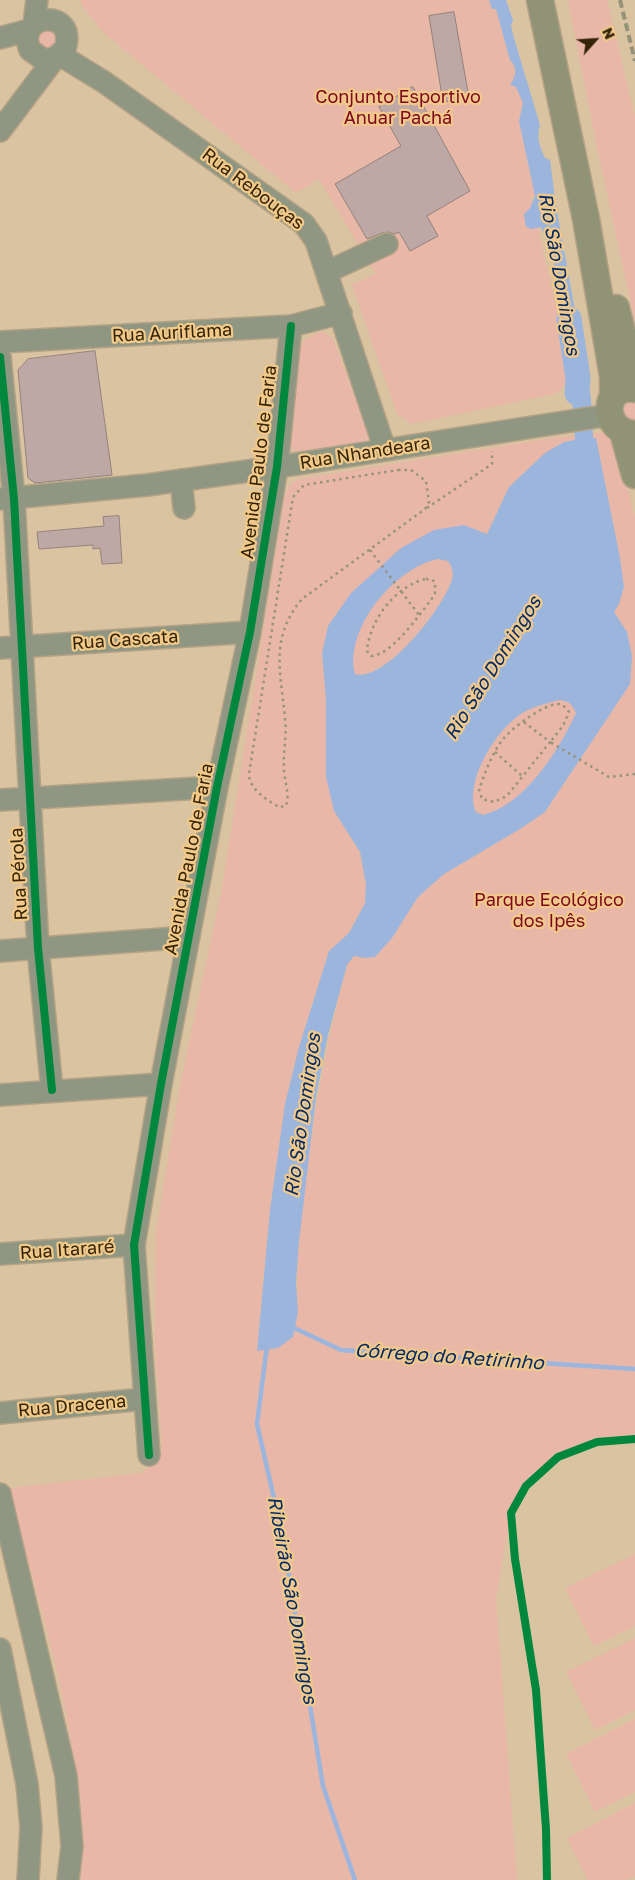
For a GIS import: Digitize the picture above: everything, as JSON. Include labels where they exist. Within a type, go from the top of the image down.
[{"type":"main road","points":[[540,0],[586,219],[618,414],[635,476]]},
{"type":"main road","points":[[586,219],[635,365]]},
{"type":"main road","points":[[610,289],[635,338]]},
{"type":"street","points":[[0,131],[33,88],[45,37],[37,0]]},
{"type":"street","points":[[2,38],[45,37]]},
{"type":"street","name":"Rua Rebouças","points":[[45,37],[104,82],[304,224],[316,241],[386,450]]},
{"type":"street","points":[[327,272],[387,244]]},
{"type":"street","name":"Rua Auriflama","points":[[0,342],[291,326],[341,313]]},
{"type":"street","name":"Avenida Paulo de Faria","points":[[149,1455],[134,1245],[161,1084],[217,787],[250,632],[277,467],[291,326]]},
{"type":"street","name":"Rua Pérola","points":[[0,357],[7,499],[10,647],[30,798],[38,948],[52,1090]]},
{"type":"street","name":"Rua Nhandeara","points":[[7,499],[181,480],[277,467],[618,414]]},
{"type":"street","points":[[181,480],[184,508]]},
{"type":"street","name":"Rua Cascata","points":[[10,647],[250,632]]},
{"type":"street","points":[[0,800],[217,787]]},
{"type":"street","points":[[0,951],[189,937]]},
{"type":"street","points":[[0,1095],[161,1084]]},
{"type":"street","name":"Rua Itararé","points":[[0,1254],[134,1245]]},
{"type":"street","name":"Rua Dracena","points":[[0,1413],[144,1399]]},
{"type":"street","points":[[1,1497],[66,1776],[72,1846],[68,1880]]},
{"type":"street","points":[[0,1649],[28,1784],[32,1827],[28,1880]]},
{"type":"path","points":[[425,509],[429,502],[426,481],[411,470],[304,485],[293,497],[249,774],[249,781],[253,786],[279,807],[286,806],[288,800],[284,769],[285,718],[279,667],[285,625],[289,616],[302,599],[425,509],[492,464],[489,434]]},
{"type":"path","points":[[369,550],[418,615]]},
{"type":"path","points":[[431,579],[435,582],[435,593],[418,615],[382,654],[370,656],[367,651],[370,634],[386,606],[401,592],[420,580],[431,579]]},
{"type":"path","points":[[556,704],[565,706],[569,712],[563,726],[550,742],[507,796],[494,802],[482,799],[479,790],[487,766],[505,737],[535,713],[556,704]]},
{"type":"path","points":[[524,722],[550,742],[608,777],[635,774]]},
{"type":"path","points":[[495,752],[523,776]]},
{"type":"green space","name":"Conjunto Esportivo Anuar Pachá","points":[[80,0],[489,0],[496,8],[510,60],[515,65],[514,79],[523,103],[519,121],[535,196],[531,198],[563,337],[567,381],[558,393],[412,424],[397,414],[352,285],[376,274],[319,179],[296,193],[103,32],[82,6]]},
{"type":"green space","points":[[568,0],[607,0],[635,117],[635,322],[597,148]]},
{"type":"green space","points":[[44,31],[53,31],[56,34],[58,47],[42,53],[37,37]]},
{"type":"green space","points":[[319,332],[326,333],[333,339],[370,436],[365,443],[297,453],[288,445],[300,346],[305,340]]},
{"type":"green space","points":[[635,400],[635,422],[623,417],[622,404],[626,401]]},
{"type":"green space","name":"Parque Ecológico dos Ipês","points":[[605,433],[618,448],[635,519],[635,1441],[618,1439],[575,1449],[541,1472],[511,1513],[496,1598],[517,1880],[80,1880],[80,1830],[76,1780],[69,1731],[48,1633],[8,1488],[142,1473],[162,1451],[155,1341],[156,1231],[180,1086],[222,888],[285,493],[291,483],[299,479],[552,438]],"holes":[[[596,438],[624,587],[619,604],[613,612],[627,632],[632,656],[630,684],[545,812],[444,874],[418,897],[405,917],[365,958],[354,956],[347,965],[328,1044],[310,1148],[299,1244],[298,1312],[257,1350],[270,1210],[285,1104],[299,1047],[329,951],[349,933],[365,903],[366,884],[360,852],[334,811],[322,653],[434,530],[487,534],[509,487],[545,453],[564,442]]]},
{"type":"green space","points":[[438,559],[448,561],[451,565],[453,576],[447,591],[426,623],[397,655],[381,667],[367,674],[354,674],[353,656],[357,638],[364,620],[375,603],[404,574]]},
{"type":"green space","points":[[559,700],[570,704],[576,713],[560,744],[539,774],[513,800],[483,815],[476,812],[473,799],[474,785],[479,770],[494,741],[515,718],[526,711]]},
{"type":"green space","points":[[635,1554],[635,1626],[594,1646],[565,1588]]},
{"type":"green space","points":[[635,1638],[635,1710],[595,1730],[566,1672]]},
{"type":"green space","points":[[635,1719],[635,1792],[595,1812],[566,1754]]},
{"type":"green space","points":[[635,1803],[635,1876],[626,1880],[588,1880],[567,1838]]},
{"type":"water","points":[[489,0],[506,0],[513,20],[511,26],[514,38],[540,125],[538,134],[540,146],[545,158],[550,160],[556,206],[591,398],[593,438],[596,438],[620,558],[624,587],[619,604],[614,612],[627,632],[632,656],[630,684],[545,812],[444,874],[418,897],[392,938],[375,957],[354,956],[347,965],[328,1035],[316,1097],[299,1242],[296,1282],[298,1312],[293,1337],[278,1348],[257,1351],[270,1210],[285,1104],[299,1047],[329,951],[349,933],[365,903],[366,884],[360,852],[334,811],[326,777],[326,699],[322,653],[328,626],[351,593],[401,548],[434,530],[464,525],[487,534],[509,487],[545,453],[564,442],[575,440],[572,400],[575,357],[559,304],[562,296],[561,284],[541,227],[532,229],[526,227],[524,214],[530,208],[535,196],[519,121],[523,103],[516,87],[510,85],[515,75],[515,69],[510,60],[496,9],[492,9]],"holes":[[[438,559],[448,561],[451,565],[453,576],[447,591],[426,623],[412,640],[382,667],[367,674],[355,674],[354,657],[357,638],[365,620],[376,603],[405,574],[421,565]],[[559,700],[570,704],[576,713],[560,743],[539,774],[513,800],[483,815],[476,812],[473,800],[474,786],[479,771],[494,741],[515,718],[526,711]]]},
{"type":"building","points":[[454,12],[469,98],[443,102],[429,16]]},
{"type":"building","points":[[413,87],[470,191],[427,216],[438,236],[410,251],[399,232],[395,234],[389,232],[382,233],[367,239],[335,184],[401,146],[379,107]]},
{"type":"building","points":[[95,351],[112,475],[35,483],[28,478],[18,370],[28,359]]},
{"type":"building","points":[[119,516],[122,563],[102,564],[100,548],[93,549],[93,545],[39,549],[37,532],[104,526],[103,517]]},
{"type":"waterway","name":"Rio São Domingos","points":[[569,319],[578,378],[577,393]]},
{"type":"waterway","name":"Córrego do Retirinho","points":[[290,1326],[341,1350],[635,1369]]},
{"type":"waterway","name":"Ribeirão São Domingos","points":[[267,1346],[257,1424],[282,1533],[323,1786],[355,1880]]},
{"type":"railway","points":[[620,0],[635,61]]},
{"type":"cycle path","points":[[149,1455],[134,1245],[161,1084],[217,787],[250,632],[277,467],[291,326]]},
{"type":"cycle path","points":[[0,357],[14,499],[38,948],[52,1090]]},
{"type":"cycle path","points":[[547,1880],[546,1829],[536,1690],[515,1559],[511,1513],[526,1486],[558,1457],[597,1442],[635,1439]]}]
